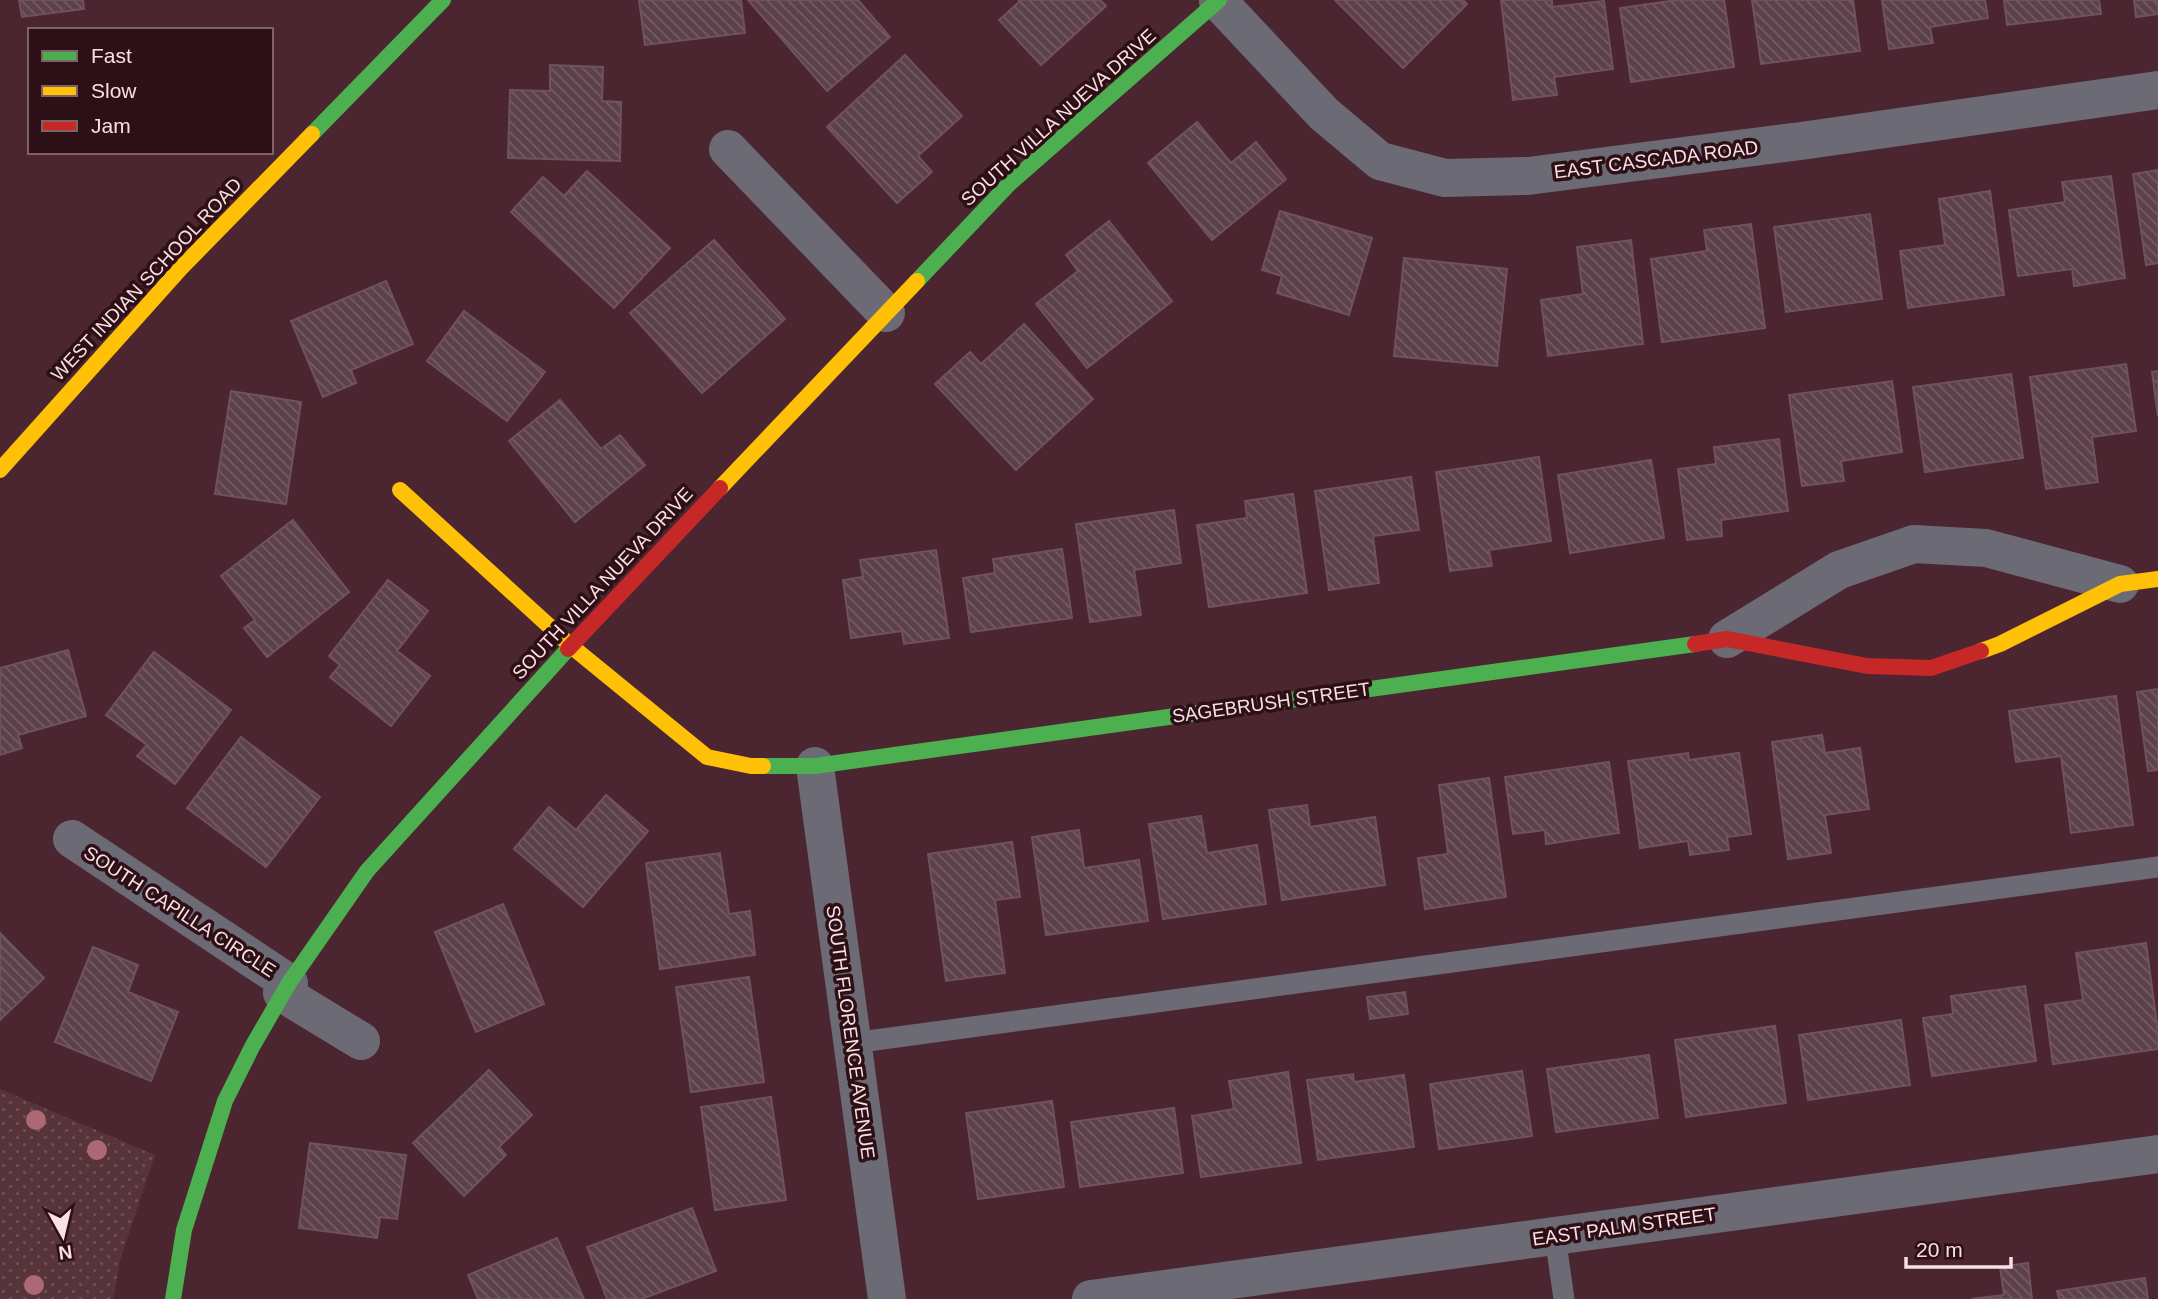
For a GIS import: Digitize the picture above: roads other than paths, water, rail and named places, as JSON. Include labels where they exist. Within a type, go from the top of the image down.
[{"type":"street","name":"WEST INDIAN SCHOOL ROAD","points":[[0,470],[181,268],[443,0]]},
{"type":"street","name":"EAST CASCADA ROAD","points":[[1218,0],[1324,114],[1380,161],[1445,178],[1528,176],[1801,141],[2158,90]]},
{"type":"street","name":"SOUTH VILLA NUEVA DRIVE","points":[[173,1299],[184,1230],[225,1101],[285,988],[367,871],[571,646],[1009,184],[1218,0]]},
{"type":"street","points":[[728,149],[887,313]]},
{"type":"street","name":"SAGEBRUSH STREET","points":[[400,490],[571,646],[707,757],[751,766],[815,766],[1727,639],[1867,666],[1931,668],[2000,644],[2120,584],[2158,579]]},
{"type":"street","name":"SAGEBRUSH STREET","points":[[1727,639],[1839,570],[1914,544],[1986,548],[2120,584]]},
{"type":"street","name":"SOUTH FLORENCE AVENUE","points":[[815,766],[887,1299]]},
{"type":"street","name":"SOUTH CAPILLA CIRCLE","points":[[72,839],[361,1041]]},
{"type":"street","name":"EAST PALM STREET","points":[[1091,1299],[2158,1154]]},
{"type":"lane","points":[[853,1044],[2158,867]]},
{"type":"lane","points":[[1556,1236],[1564,1299]]}]
